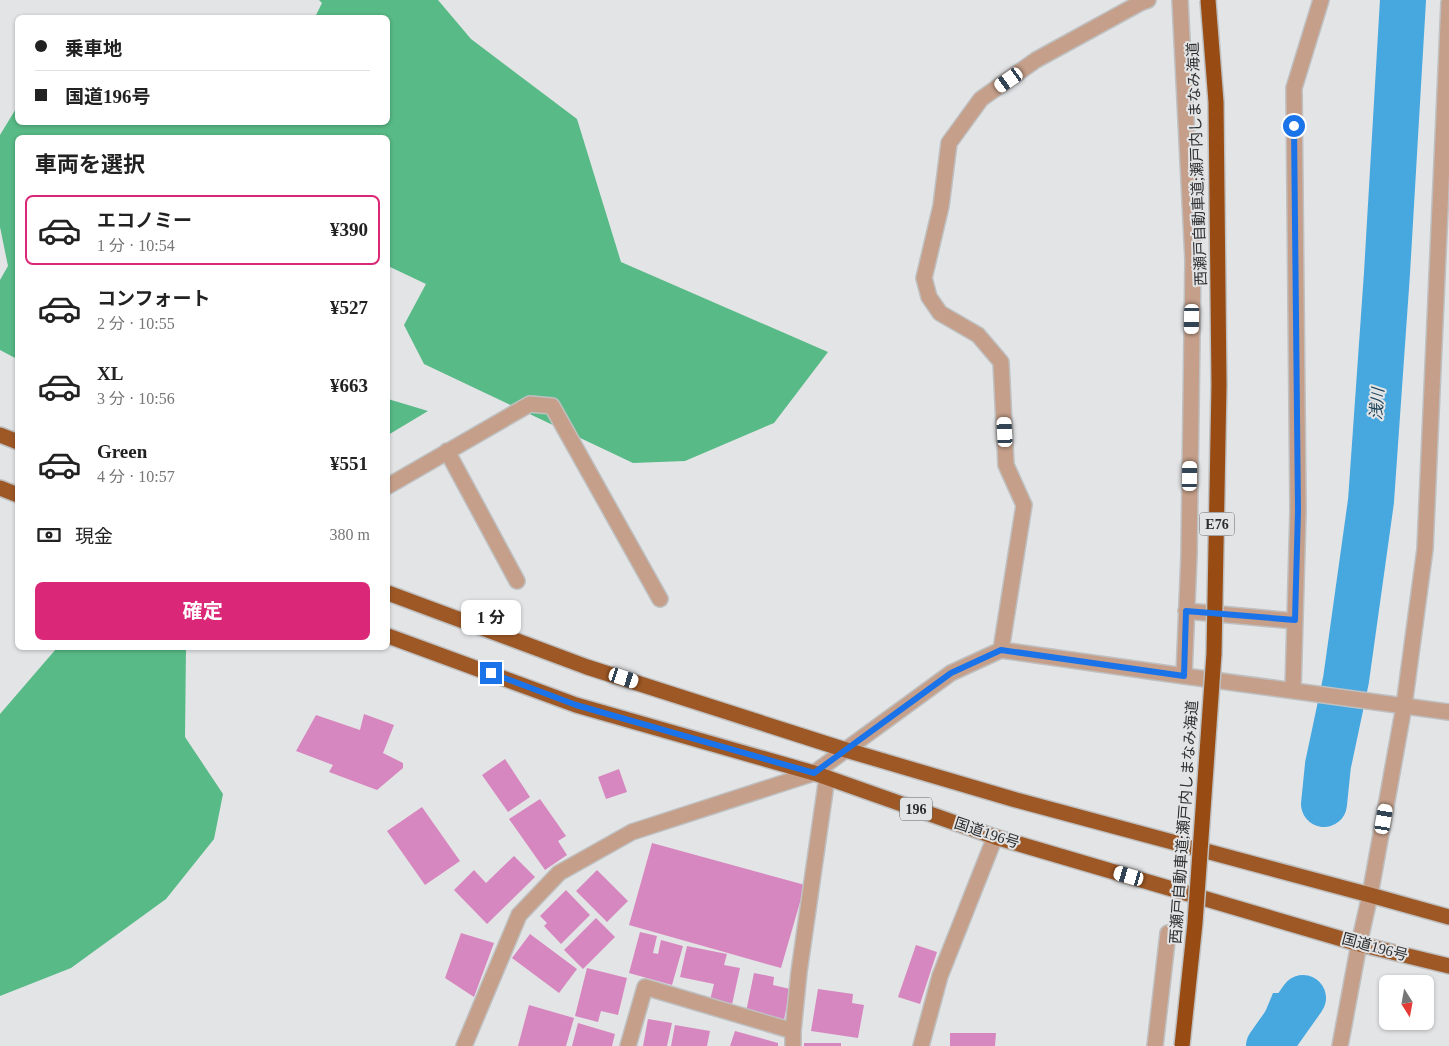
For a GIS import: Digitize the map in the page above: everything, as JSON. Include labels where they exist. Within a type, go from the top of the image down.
[{"type":"highway","name":"西瀬戸自動車道;瀬戸内しまなみ海道","points":[[1182,1046],[1195,923],[1214,644],[1220,385],[1216,102],[1208,0]]},
{"type":"highway","points":[[0,435],[15,441]]},
{"type":"highway","points":[[0,488],[15,494]]},
{"type":"highway","name":"196","points":[[390,594],[587,667],[846,750],[1016,800],[1449,918]]},
{"type":"highway","name":"国道196号","points":[[390,637],[576,705],[821,775],[995,837],[1359,944],[1449,966]]},
{"type":"street","points":[[1001,650],[1024,505],[1006,465],[1002,362],[978,335],[940,313],[928,297],[924,278],[941,206],[949,143],[981,99],[1036,60],[1148,0]]},
{"type":"street","points":[[1180,0],[1193,260],[1184,676]]},
{"type":"street","points":[[1292,690],[1298,511],[1294,88],[1321,0]]},
{"type":"street","points":[[1340,1046],[1370,895],[1404,706],[1426,549],[1449,3]]},
{"type":"street","points":[[390,485],[530,404],[552,406],[660,599]]},
{"type":"street","points":[[447,452],[517,581]]},
{"type":"street","points":[[1186,611],[1295,620]]},
{"type":"street","points":[[464,1046],[519,915],[559,873],[632,832],[821,775],[846,750],[951,673],[1001,650],[1449,712]]},
{"type":"street","points":[[628,1046],[645,987],[793,1039],[821,775]]},
{"type":"street","points":[[921,1046],[940,976],[995,837]]},
{"type":"street","points":[[1155,1046],[1168,933]]},
{"type":"green space","points":[[319,0],[438,0],[471,39],[577,119],[621,262],[828,352],[774,423],[685,461],[633,463],[424,364],[404,325],[426,284],[390,267],[390,135],[15,135],[15,358],[0,350],[0,280],[8,266],[0,227],[0,135],[15,110],[15,125],[390,125],[390,15],[316,15],[322,3]]},
{"type":"green space","points":[[390,400],[428,411],[390,434]]},
{"type":"green space","points":[[55,650],[186,650],[185,737],[223,794],[214,839],[166,899],[71,968],[0,996],[0,714]]},
{"type":"water","points":[[1273,993],[1288,993],[1286,1042],[1283,1046],[1251,1046]]},
{"type":"building","points":[[364,714],[394,725],[383,753],[403,763],[403,768],[377,790],[329,772],[333,765],[296,751],[316,715],[360,730]]},
{"type":"building","points":[[505,759],[530,797],[508,812],[482,775]]},
{"type":"building","points":[[619,769],[627,792],[606,799],[598,777]]},
{"type":"building","points":[[540,799],[566,836],[558,841],[567,855],[545,870],[509,819]]},
{"type":"building","points":[[422,807],[460,861],[425,885],[387,831]]},
{"type":"building","points":[[652,843],[805,885],[781,968],[629,925]]},
{"type":"building","points":[[514,856],[535,877],[487,924],[454,890],[474,870],[486,883]]},
{"type":"building","points":[[597,870],[628,901],[607,922],[576,891]]},
{"type":"building","points":[[566,890],[590,915],[561,944],[544,926],[547,923],[540,916]]},
{"type":"building","points":[[596,918],[615,937],[583,969],[564,950]]},
{"type":"building","points":[[640,932],[657,936],[653,953],[658,954],[661,940],[683,946],[672,985],[629,973]]},
{"type":"building","points":[[461,933],[494,943],[474,997],[445,978]]},
{"type":"building","points":[[530,934],[577,969],[559,993],[512,958]]},
{"type":"building","points":[[916,945],[937,952],[920,1004],[898,997]]},
{"type":"building","points":[[687,946],[727,954],[724,965],[740,968],[731,1009],[709,1004],[714,984],[680,977]]},
{"type":"building","points":[[587,968],[627,978],[618,1015],[601,1011],[598,1022],[575,1016]]},
{"type":"building","points":[[754,973],[774,977],[773,985],[790,989],[784,1020],[746,1012]]},
{"type":"building","points":[[818,989],[853,994],[852,1003],[864,1005],[858,1038],[811,1031]]},
{"type":"building","points":[[529,1005],[574,1018],[566,1046],[518,1046]]},
{"type":"building","points":[[648,1019],[672,1023],[667,1046],[643,1046]]},
{"type":"building","points":[[578,1023],[615,1034],[612,1046],[572,1046]]},
{"type":"building","points":[[675,1025],[710,1031],[707,1046],[671,1046]]},
{"type":"building","points":[[735,1031],[778,1043],[778,1046],[730,1046]]},
{"type":"building","points":[[950,1033],[996,1033],[995,1046],[950,1046]]},
{"type":"building","points":[[804,1043],[841,1043],[841,1046],[804,1046]]},
{"type":"waterway","name":"浅川","points":[[1324,804],[1328,765],[1346,680],[1371,501],[1403,0]]},
{"type":"waterway","name":"浅川","points":[[1269,1046],[1303,998]]},
{"type":"route","points":[[491,673],[576,705],[814,773],[951,673],[1001,650],[1184,676],[1186,611],[1295,620],[1298,511],[1294,126]]}]
